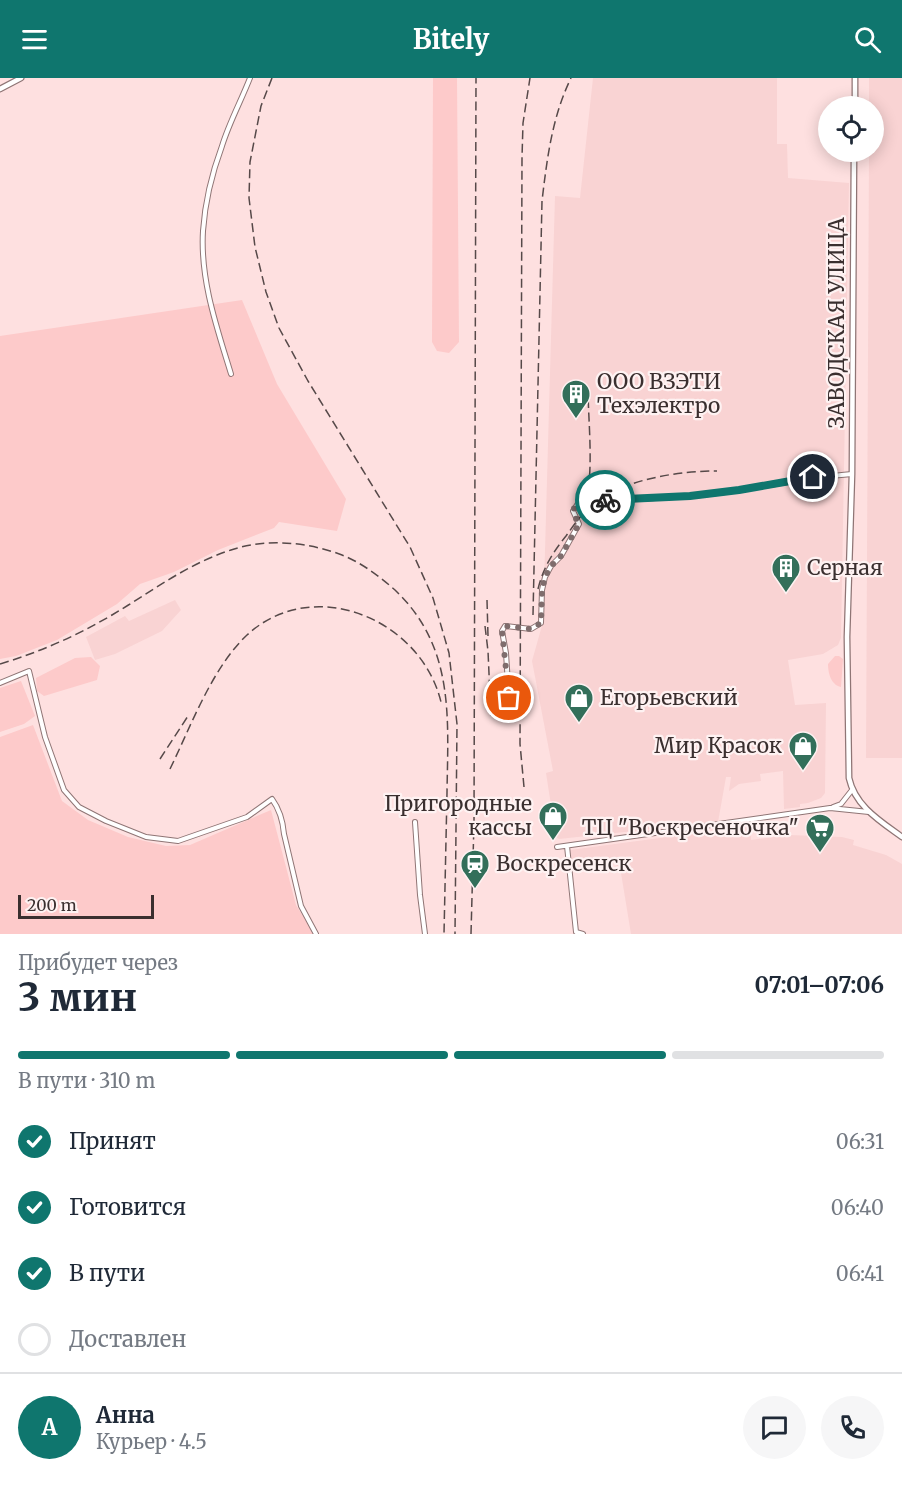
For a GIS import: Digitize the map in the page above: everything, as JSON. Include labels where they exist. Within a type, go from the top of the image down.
[{"type":"street","points":[[0,89],[21,78]]},
{"type":"street","points":[[231,374],[214,318],[205,275],[203,232],[208,194],[222,145],[250,78]]},
{"type":"street","points":[[855,78],[855,96]]},
{"type":"street","name":"ЗАВОДСКАЯ УЛИЦА","points":[[852,790],[848,758],[847,658],[852,474],[854,162]]},
{"type":"street","points":[[510,716],[506,653],[502,631],[505,626],[531,629],[541,623],[543,583],[547,572],[561,556],[579,524],[573,511],[579,502],[683,497],[813,477],[852,474]]},
{"type":"street","points":[[0,682],[29,672],[45,736],[64,790],[79,807],[106,821],[146,837],[178,841],[248,817],[272,799],[283,823],[302,906],[316,934]]},
{"type":"street","points":[[557,847],[830,808],[841,804],[852,790],[869,812],[902,837]]},
{"type":"street","points":[[830,808],[869,812]]},
{"type":"street","points":[[415,822],[425,934]]},
{"type":"street","points":[[567,846],[576,932],[583,934]]},
{"type":"shaded area","points":[[433,78],[457,78],[459,342],[449,353],[437,351],[432,342]]},
{"type":"shaded area","points":[[593,78],[777,78],[777,144],[787,144],[788,178],[849,183],[841,638],[838,645],[823,654],[788,660],[795,705],[826,703],[825,793],[821,798],[800,804],[800,807],[784,809],[783,771],[760,774],[761,781],[739,784],[729,791],[731,777],[726,777],[718,822],[559,839],[556,837],[546,773],[553,771],[532,661],[543,622],[555,196],[580,198]]},
{"type":"shaded area","points":[[869,78],[902,78],[902,758],[866,758],[869,162],[884,162],[884,96],[869,96]]},
{"type":"shaded area","points":[[242,300],[277,384],[346,499],[337,531],[279,522],[274,528],[218,550],[174,572],[140,584],[117,604],[57,640],[16,656],[0,659],[0,336]]},
{"type":"shaded area","points":[[175,600],[181,610],[162,631],[115,654],[95,660],[86,637],[125,616],[129,621]]},
{"type":"shaded area","points":[[835,656],[843,659],[841,687],[832,681],[829,671],[828,664]]},
{"type":"shaded area","points":[[91,657],[100,666],[97,680],[44,696],[37,691],[36,678],[75,658]]},
{"type":"shaded area","points":[[21,681],[35,716],[24,724],[0,732],[0,688]]},
{"type":"shaded area","points":[[33,725],[62,801],[88,820],[128,837],[166,846],[190,845],[271,810],[296,905],[314,934],[0,934],[0,737]]},
{"type":"shaded area","points":[[750,826],[751,840],[789,835],[842,837],[854,840],[853,845],[886,855],[902,864],[902,934],[631,934],[621,873],[617,873],[616,859],[572,863],[570,850]]},
{"type":"railway","points":[[272,78],[261,106],[250,162],[249,198],[255,247],[266,292],[279,328],[308,381],[410,547],[433,598],[449,653],[457,724],[455,934]]},
{"type":"railway","points":[[471,934],[474,822],[476,78]]},
{"type":"railway","points":[[524,787],[520,744],[522,158],[523,123],[530,78]]},
{"type":"railway","points":[[533,615],[542,201],[548,154],[555,123],[571,78]]},
{"type":"railway","points":[[581,515],[586,503],[590,472],[588,389]]},
{"type":"railway","points":[[538,589],[546,567],[575,523],[585,511],[606,495],[652,478],[717,471]]},
{"type":"railway","points":[[0,664],[71,637],[199,563],[244,546],[287,543],[315,547],[342,555],[363,566],[395,590],[415,612],[429,635],[444,685],[448,738],[444,934]]},
{"type":"railway","points":[[487,600],[488,636]]},
{"type":"railway","points":[[170,769],[203,698],[235,648],[247,635],[273,617],[302,608],[332,608],[361,614],[388,628],[412,648],[430,673],[441,702]]},
{"type":"railway","points":[[485,626],[491,718]]},
{"type":"railway","points":[[160,759],[188,716]]},
{"type":"way so far","points":[[509,698],[502,631],[505,626],[531,629],[541,623],[540,611],[545,577],[551,566],[561,556],[579,524],[574,515],[574,508],[579,502],[605,500]]},
{"type":"place","name":"ООО ВЗЭТИ Техэлектро","points":[[576,420]]},
{"type":"place","name":"Серная","points":[[786,594]]},
{"type":"place","name":"Егорьевский","points":[[579,724]]},
{"type":"place","name":"Мир Красок","points":[[803,772]]},
{"type":"place","name":"Пригородные кассы","points":[[553,842]]},
{"type":"place","name":"ТЦ \"Воскресеночка\"","points":[[820,854]]},
{"type":"place","name":"Воскресенск","points":[[475,890]]},
{"type":"route","points":[[605,500],[690,496],[813,477]]}]
